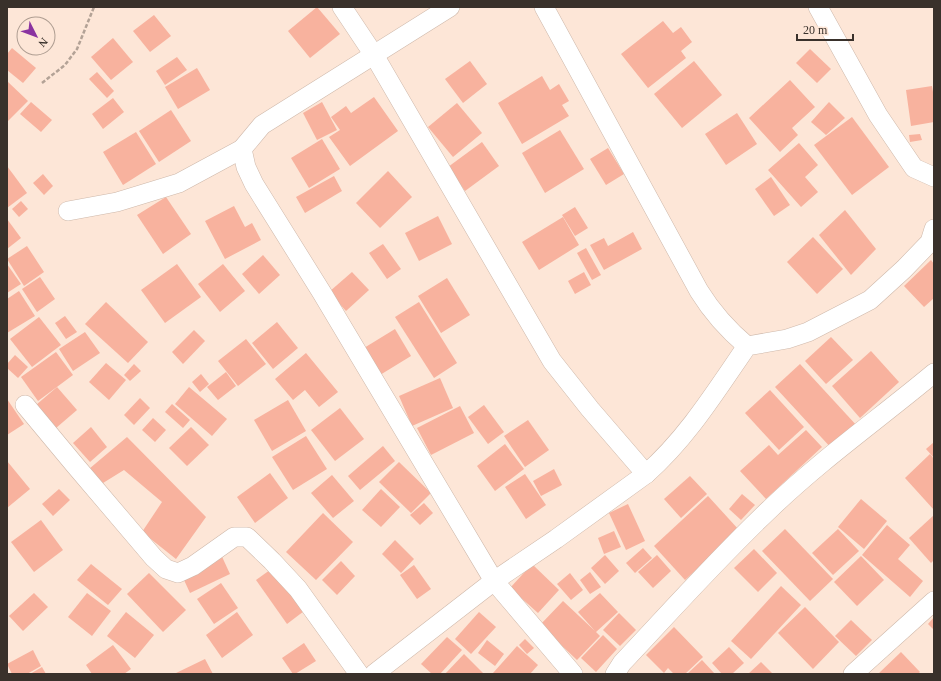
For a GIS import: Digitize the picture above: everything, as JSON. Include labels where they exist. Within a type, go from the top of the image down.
[{"type":"street","points":[[342,7],[374,55],[552,362],[646,474]]},
{"type":"street","points":[[68,211],[116,202],[179,183],[242,149],[262,125],[450,7]]},
{"type":"street","points":[[544,7],[699,291],[719,319],[734,336],[747,346]]},
{"type":"street","points":[[818,7],[878,114],[914,168],[934,177]]},
{"type":"street","points":[[242,149],[246,167],[254,184],[322,293],[494,581],[572,674]]},
{"type":"street","points":[[374,674],[494,581],[556,539],[646,474],[690,427],[747,346],[787,339],[808,332],[870,300],[904,270],[930,242],[934,229]]},
{"type":"street","points":[[614,674],[622,663],[710,569],[771,508],[823,462],[934,373]]},
{"type":"street","points":[[26,405],[78,470],[154,558],[166,569],[178,573],[199,562],[234,537],[247,537],[298,589],[359,674]]},
{"type":"street","points":[[853,674],[934,601]]},
{"type":"path","points":[[42,83],[65,65],[77,48],[94,7]]},
{"type":"building","points":[[317,7],[340,34],[310,58],[288,31]]},
{"type":"building","points":[[154,15],[171,36],[150,52],[133,31]]},
{"type":"building","points":[[663,21],[673,33],[681,27],[692,42],[681,51],[686,58],[648,88],[621,54]]},
{"type":"building","points":[[113,38],[133,62],[111,80],[91,57]]},
{"type":"building","points":[[12,48],[16,51],[16,56],[22,56],[36,68],[23,83],[7,70],[7,54]]},
{"type":"building","points":[[810,49],[831,69],[817,83],[796,63]]},
{"type":"building","points":[[177,57],[187,70],[165,85],[156,71]]},
{"type":"building","points":[[470,61],[487,84],[463,103],[445,79]]},
{"type":"building","points":[[694,61],[722,95],[682,128],[654,94]]},
{"type":"building","points":[[197,68],[210,90],[178,109],[165,87]]},
{"type":"building","points":[[97,72],[114,91],[107,98],[89,79]]},
{"type":"building","points":[[542,76],[550,90],[559,84],[569,101],[562,105],[569,116],[522,144],[498,103]]},
{"type":"building","points":[[790,80],[815,107],[792,128],[798,135],[780,152],[749,118]]},
{"type":"building","points":[[7,81],[28,101],[7,122]]},
{"type":"building","points":[[932,86],[934,92],[934,122],[911,126],[906,90]]},
{"type":"building","points":[[374,97],[398,131],[350,166],[329,137],[340,130],[331,117],[346,106],[351,113]]},
{"type":"building","points":[[113,98],[124,112],[103,129],[92,114]]},
{"type":"building","points":[[31,102],[52,120],[41,132],[20,114]]},
{"type":"building","points":[[322,102],[337,130],[317,140],[303,113]]},
{"type":"building","points":[[829,102],[845,118],[826,135],[811,122]]},
{"type":"building","points":[[457,103],[482,133],[453,157],[428,127]]},
{"type":"building","points":[[171,110],[191,141],[159,162],[139,131]]},
{"type":"building","points":[[737,113],[757,144],[726,165],[705,134]]},
{"type":"building","points":[[852,117],[889,167],[852,195],[814,145]]},
{"type":"building","points":[[560,130],[584,169],[545,193],[522,153]]},
{"type":"building","points":[[136,132],[156,164],[123,185],[103,152]]},
{"type":"building","points":[[920,134],[922,140],[910,142],[909,135]]},
{"type":"building","points":[[322,139],[340,169],[309,188],[291,158]]},
{"type":"building","points":[[482,142],[499,166],[465,191],[448,167]]},
{"type":"building","points":[[799,143],[818,165],[805,177],[818,192],[801,207],[768,170]]},
{"type":"building","points":[[608,148],[624,174],[606,185],[590,159]]},
{"type":"building","points":[[7,166],[27,193],[7,208]]},
{"type":"building","points":[[388,171],[412,197],[380,228],[356,203]]},
{"type":"building","points":[[43,174],[53,186],[44,195],[33,183]]},
{"type":"building","points":[[334,176],[342,191],[305,213],[296,197]]},
{"type":"building","points":[[771,177],[790,205],[774,216],[755,189]]},
{"type":"building","points":[[166,197],[191,234],[163,254],[137,215]]},
{"type":"building","points":[[21,201],[28,209],[19,217],[12,209]]},
{"type":"building","points":[[234,206],[245,227],[252,223],[261,240],[225,259],[205,221]]},
{"type":"building","points":[[575,207],[588,228],[575,236],[562,215]]},
{"type":"building","points":[[845,210],[876,249],[851,275],[819,235]]},
{"type":"building","points":[[438,216],[452,244],[419,261],[405,233]]},
{"type":"building","points":[[563,217],[579,245],[539,270],[522,242]]},
{"type":"building","points":[[7,219],[21,238],[7,249]]},
{"type":"building","points":[[633,232],[642,249],[604,270],[590,245],[604,238],[608,246]]},
{"type":"building","points":[[813,237],[843,269],[817,294],[787,262]]},
{"type":"building","points":[[383,244],[401,269],[387,279],[369,253]]},
{"type":"building","points":[[27,246],[44,272],[24,286],[7,259]]},
{"type":"building","points":[[586,248],[601,275],[592,280],[577,253]]},
{"type":"building","points":[[263,255],[280,275],[259,294],[242,274]]},
{"type":"building","points":[[931,260],[934,264],[934,298],[924,307],[904,286]]},
{"type":"building","points":[[7,264],[21,284],[7,293]]},
{"type":"building","points":[[177,264],[201,297],[165,323],[141,290]]},
{"type":"building","points":[[223,264],[245,291],[220,312],[198,284]]},
{"type":"building","points":[[352,272],[369,290],[346,311],[329,292]]},
{"type":"building","points":[[584,272],[591,285],[575,294],[568,281]]},
{"type":"building","points":[[40,277],[55,299],[37,312],[22,289]]},
{"type":"building","points":[[447,278],[470,315],[441,333],[418,296]]},
{"type":"building","points":[[19,291],[35,316],[7,333],[7,299]]},
{"type":"building","points":[[106,302],[148,342],[128,363],[85,324]]},
{"type":"building","points":[[419,302],[457,363],[434,378],[395,317]]},
{"type":"building","points":[[65,316],[77,332],[66,339],[55,323]]},
{"type":"building","points":[[39,317],[61,345],[32,367],[10,339]]},
{"type":"building","points":[[277,322],[298,348],[273,369],[252,343]]},
{"type":"building","points":[[395,329],[411,356],[380,375],[364,348]]},
{"type":"building","points":[[194,330],[205,341],[183,364],[172,352]]},
{"type":"building","points":[[85,332],[100,353],[73,371],[59,349]]},
{"type":"building","points":[[831,337],[853,360],[826,384],[805,361]]},
{"type":"building","points":[[246,339],[266,364],[238,386],[218,361]]},
{"type":"building","points":[[871,351],[899,382],[860,418],[832,386]]},
{"type":"building","points":[[56,352],[73,375],[38,401],[21,377]]},
{"type":"building","points":[[306,353],[338,392],[319,407],[305,390],[293,400],[275,379]]},
{"type":"building","points":[[15,355],[28,367],[18,378],[7,368],[7,364]]},
{"type":"building","points":[[106,363],[126,380],[109,400],[89,382]]},
{"type":"building","points":[[134,364],[141,371],[130,381],[124,375]]},
{"type":"building","points":[[800,364],[858,427],[833,450],[775,387]]},
{"type":"building","points":[[226,372],[236,386],[218,400],[207,387]]},
{"type":"building","points":[[201,374],[209,384],[200,392],[192,382]]},
{"type":"building","points":[[440,378],[453,408],[412,426],[399,396]]},
{"type":"building","points":[[57,387],[77,410],[56,428],[36,405]]},
{"type":"building","points":[[189,387],[227,419],[212,436],[175,404]]},
{"type":"building","points":[[770,390],[804,427],[779,450],[745,413]]},
{"type":"building","points":[[140,398],[150,408],[134,425],[124,415]]},
{"type":"building","points":[[7,399],[24,424],[7,435]]},
{"type":"building","points":[[288,400],[306,431],[272,451],[254,420]]},
{"type":"building","points":[[172,404],[190,420],[183,428],[165,412]]},
{"type":"building","points":[[484,405],[504,432],[488,444],[468,417]]},
{"type":"building","points":[[460,406],[474,433],[431,455],[417,428]]},
{"type":"building","points":[[340,408],[364,439],[335,461],[311,430]]},
{"type":"building","points":[[153,418],[166,430],[155,442],[142,430]]},
{"type":"building","points":[[528,420],[549,450],[525,467],[504,436]]},
{"type":"building","points":[[91,427],[107,447],[90,462],[73,443]]},
{"type":"building","points":[[191,427],[209,445],[187,466],[169,448]]},
{"type":"building","points":[[806,430],[822,447],[766,499],[740,471],[769,445],[778,455]]},
{"type":"building","points":[[306,436],[327,469],[293,490],[272,457]]},
{"type":"building","points":[[127,437],[206,517],[176,559],[142,532],[162,502],[124,470],[103,483],[89,469]]},
{"type":"building","points":[[934,442],[934,458],[926,449]]},
{"type":"building","points":[[505,444],[524,469],[495,491],[477,466]]},
{"type":"building","points":[[383,446],[395,461],[360,490],[348,476]]},
{"type":"building","points":[[930,454],[934,459],[934,510],[905,478]]},
{"type":"building","points":[[7,461],[30,489],[7,508]]},
{"type":"building","points":[[399,462],[431,493],[411,513],[379,482]]},
{"type":"building","points":[[554,469],[562,485],[541,496],[533,481]]},
{"type":"building","points":[[270,473],[288,498],[255,523],[237,497]]},
{"type":"building","points":[[525,474],[546,505],[526,519],[505,487]]},
{"type":"building","points":[[332,475],[354,501],[333,518],[311,493]]},
{"type":"building","points":[[690,476],[707,494],[681,518],[664,499]]},
{"type":"building","points":[[59,489],[70,500],[53,516],[42,504]]},
{"type":"building","points":[[381,489],[400,507],[381,527],[362,510]]},
{"type":"building","points":[[742,494],[755,505],[741,520],[729,509]]},
{"type":"building","points":[[708,496],[739,530],[685,580],[654,546]]},
{"type":"building","points":[[861,499],[887,521],[864,549],[838,527]]},
{"type":"building","points":[[424,503],[433,513],[420,525],[410,515]]},
{"type":"building","points":[[628,504],[645,541],[626,550],[609,513]]},
{"type":"building","points":[[323,513],[353,542],[316,580],[286,552]]},
{"type":"building","points":[[934,515],[934,560],[931,563],[909,538]]},
{"type":"building","points":[[41,520],[63,550],[34,572],[11,542]]},
{"type":"building","points":[[887,525],[910,545],[898,559],[923,581],[910,597],[862,555]]},
{"type":"building","points":[[785,529],[833,579],[810,601],[762,551]]},
{"type":"building","points":[[838,529],[859,551],[833,575],[812,553]]},
{"type":"building","points":[[614,531],[621,547],[604,554],[598,538]]},
{"type":"building","points":[[395,540],[414,559],[401,573],[382,554]]},
{"type":"building","points":[[218,548],[230,574],[190,593],[178,567]]},
{"type":"building","points":[[643,548],[652,558],[635,573],[626,563]]},
{"type":"building","points":[[754,549],[777,573],[758,592],[734,568]]},
{"type":"building","points":[[605,555],[619,571],[605,584],[591,568]]},
{"type":"building","points":[[657,555],[671,571],[653,588],[638,572]]},
{"type":"building","points":[[861,556],[884,580],[857,606],[834,582]]},
{"type":"building","points":[[341,561],[355,576],[337,595],[322,580]]},
{"type":"building","points":[[281,562],[312,605],[287,624],[256,580]]},
{"type":"building","points":[[91,564],[122,589],[108,605],[77,580]]},
{"type":"building","points":[[532,564],[559,590],[538,613],[510,588]]},
{"type":"building","points":[[414,565],[431,589],[417,599],[400,575]]},
{"type":"building","points":[[590,572],[601,587],[590,594],[580,580]]},
{"type":"building","points":[[149,573],[186,610],[163,632],[127,594]]},
{"type":"building","points":[[570,573],[583,590],[571,600],[557,584]]},
{"type":"building","points":[[221,583],[238,608],[214,624],[197,599]]},
{"type":"building","points":[[781,586],[801,605],[751,659],[731,641]]},
{"type":"building","points":[[34,593],[48,607],[23,631],[9,616]]},
{"type":"building","points":[[87,593],[111,611],[92,636],[68,617]]},
{"type":"building","points":[[600,593],[618,612],[596,632],[600,636],[577,660],[540,625],[563,601],[595,631],[578,612]]},
{"type":"building","points":[[805,607],[839,642],[813,669],[778,633]]},
{"type":"building","points":[[126,612],[154,635],[135,658],[107,636]]},
{"type":"building","points":[[237,612],[253,635],[222,658],[206,635]]},
{"type":"building","points":[[479,612],[496,627],[471,654],[455,639]]},
{"type":"building","points":[[619,613],[636,630],[620,646],[603,630]]},
{"type":"building","points":[[934,617],[934,630],[928,624]]},
{"type":"building","points":[[851,620],[872,640],[856,656],[835,636]]},
{"type":"building","points":[[674,627],[703,657],[685,674],[674,674],[668,668],[664,673],[646,655]]},
{"type":"building","points":[[603,635],[617,649],[596,672],[581,658]]},
{"type":"building","points":[[447,637],[462,650],[440,674],[432,674],[421,664]]},
{"type":"building","points":[[525,639],[534,648],[527,654],[519,645]]},
{"type":"building","points":[[487,640],[504,654],[495,666],[478,653]]},
{"type":"building","points":[[304,643],[316,661],[293,674],[282,658]]},
{"type":"building","points":[[113,645],[131,669],[124,674],[92,674],[86,665]]},
{"type":"building","points":[[517,646],[538,665],[530,674],[494,674],[493,673]]},
{"type":"building","points":[[729,647],[744,663],[732,674],[722,674],[712,663]]},
{"type":"building","points":[[33,650],[41,666],[27,674],[12,674],[7,664]]},
{"type":"building","points":[[901,652],[920,672],[918,674],[878,674]]},
{"type":"building","points":[[464,654],[484,674],[445,674]]},
{"type":"building","points":[[205,659],[213,674],[174,674]]},
{"type":"building","points":[[702,660],[715,674],[687,674]]},
{"type":"building","points":[[761,662],[773,674],[748,674]]},
{"type":"building","points":[[42,667],[46,674],[30,674]]}]
